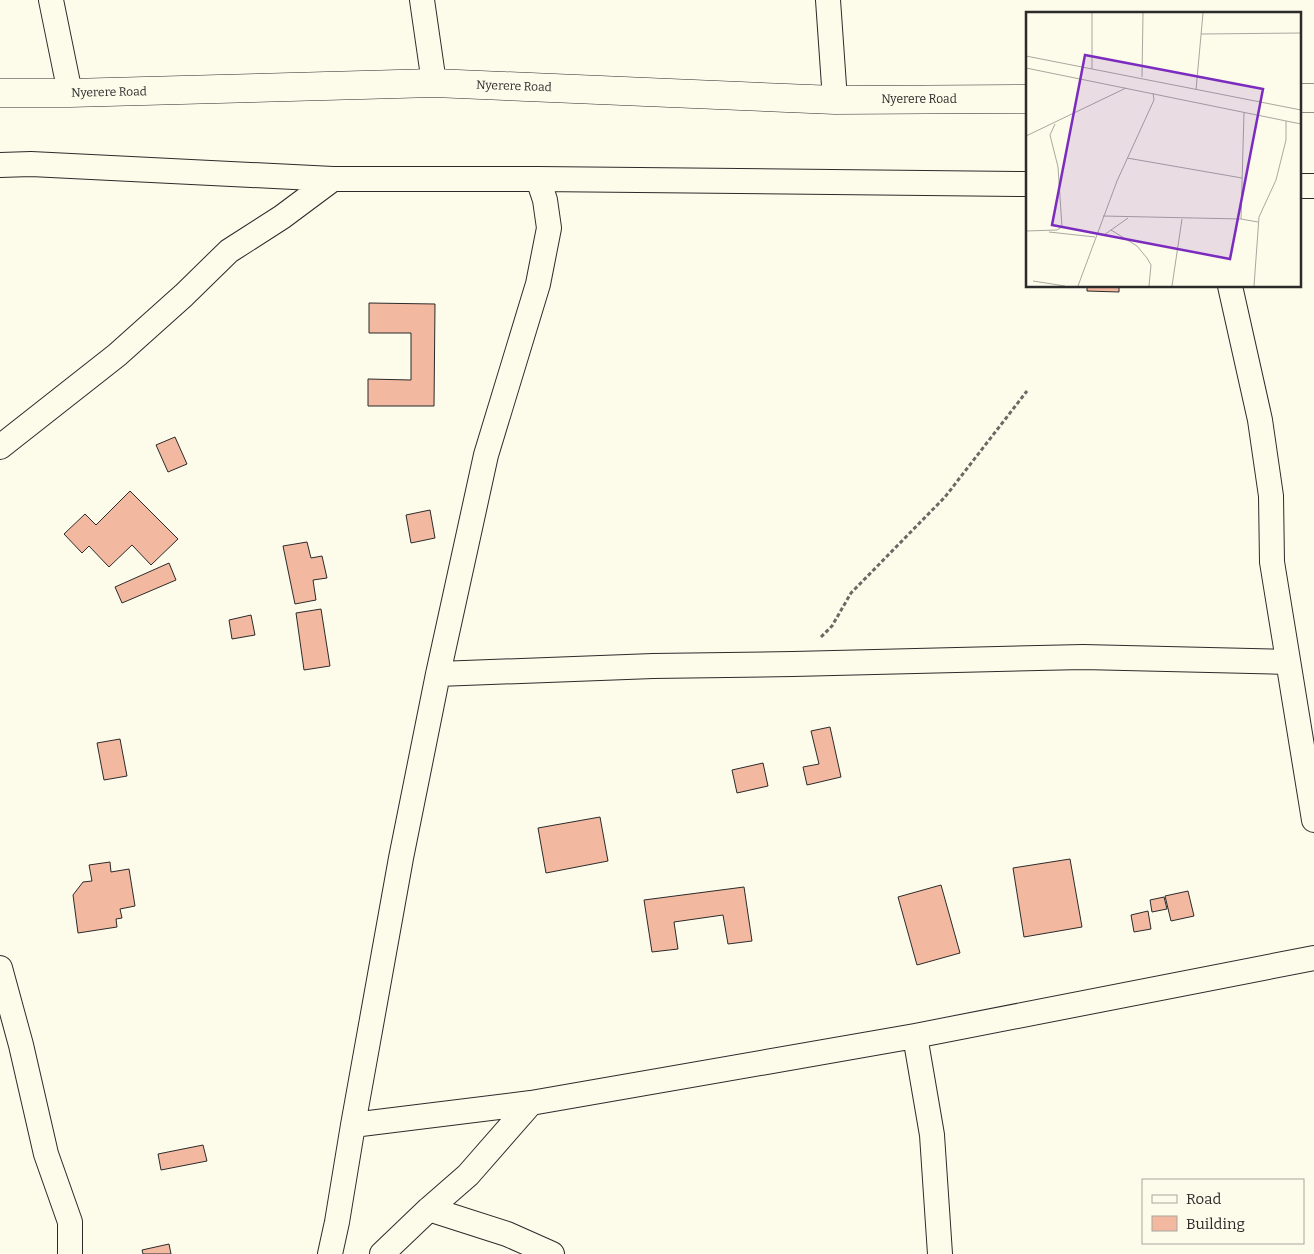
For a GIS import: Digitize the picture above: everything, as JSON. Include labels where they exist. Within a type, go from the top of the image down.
[{"type":"highway","name":"Nyerere Road","points":[[0,93],[70,93],[434,83],[835,100],[1026,99]]},
{"type":"street","points":[[51,0],[70,93]]},
{"type":"street","points":[[422,0],[434,83]]},
{"type":"street","points":[[828,0],[835,100]]},
{"type":"street","points":[[0,165],[31,164],[333,179],[1026,184]]},
{"type":"street","points":[[0,447],[116,355],[229,252],[282,217],[333,179]]},
{"type":"street","points":[[330,1254],[401,858],[438,674],[486,455],[540,274],[549,228],[538,179]]},
{"type":"street","points":[[1230,288],[1260,420],[1270,496],[1272,562],[1314,820]]},
{"type":"street","points":[[438,674],[653,666],[1083,657],[1288,662]]},
{"type":"street","points":[[353,1125],[531,1104],[915,1036],[1314,958]]},
{"type":"street","points":[[0,968],[21,1045],[46,1154],[70,1222],[70,1254]]},
{"type":"street","points":[[915,1036],[932,1135],[940,1254]]},
{"type":"street","points":[[382,1254],[468,1175],[531,1104]]},
{"type":"street","points":[[429,1209],[507,1234],[552,1254]]},
{"type":"path","points":[[793,664],[832,626],[851,593],[945,497],[1027,391]]},
{"type":"building","points":[[1087,288],[1119,288],[1119,292],[1087,291]]},
{"type":"building","points":[[369,303],[435,304],[434,406],[368,406],[368,379],[411,380],[411,333],[369,333]]},
{"type":"building","points":[[175,437],[187,464],[168,472],[156,445]]},
{"type":"building","points":[[130,491],[178,539],[151,565],[132,545],[109,567],[89,546],[82,553],[64,534],[85,514],[96,525]]},
{"type":"building","points":[[430,510],[435,538],[411,543],[406,515]]},
{"type":"building","points":[[307,542],[311,558],[322,556],[327,578],[313,580],[316,600],[295,604],[283,546]]},
{"type":"building","points":[[169,563],[176,580],[122,603],[115,587]]},
{"type":"building","points":[[321,609],[330,666],[304,670],[296,613]]},
{"type":"building","points":[[251,615],[255,635],[232,639],[229,620]]},
{"type":"building","points":[[830,727],[841,777],[807,785],[803,767],[819,764],[811,731]]},
{"type":"building","points":[[120,739],[127,776],[104,780],[97,743]]},
{"type":"building","points":[[763,763],[768,786],[737,793],[732,770]]},
{"type":"building","points":[[600,817],[608,861],[546,873],[538,828]]},
{"type":"building","points":[[1070,859],[1082,927],[1024,937],[1013,868]]},
{"type":"building","points":[[110,862],[111,872],[129,869],[135,906],[120,909],[122,918],[116,919],[117,927],[78,933],[73,895],[83,882],[92,881],[89,865]]},
{"type":"building","points":[[941,885],[960,953],[917,965],[898,897]]},
{"type":"building","points":[[744,887],[752,941],[728,944],[723,915],[674,922],[678,949],[652,952],[644,900]]},
{"type":"building","points":[[1188,891],[1194,916],[1171,921],[1165,896]]},
{"type":"building","points":[[1164,897],[1167,909],[1152,912],[1150,900]]},
{"type":"building","points":[[1148,911],[1151,929],[1134,932],[1131,915]]},
{"type":"building","points":[[203,1145],[207,1161],[161,1170],[158,1154]]},
{"type":"building","points":[[169,1244],[171,1254],[143,1254],[142,1250]]}]
